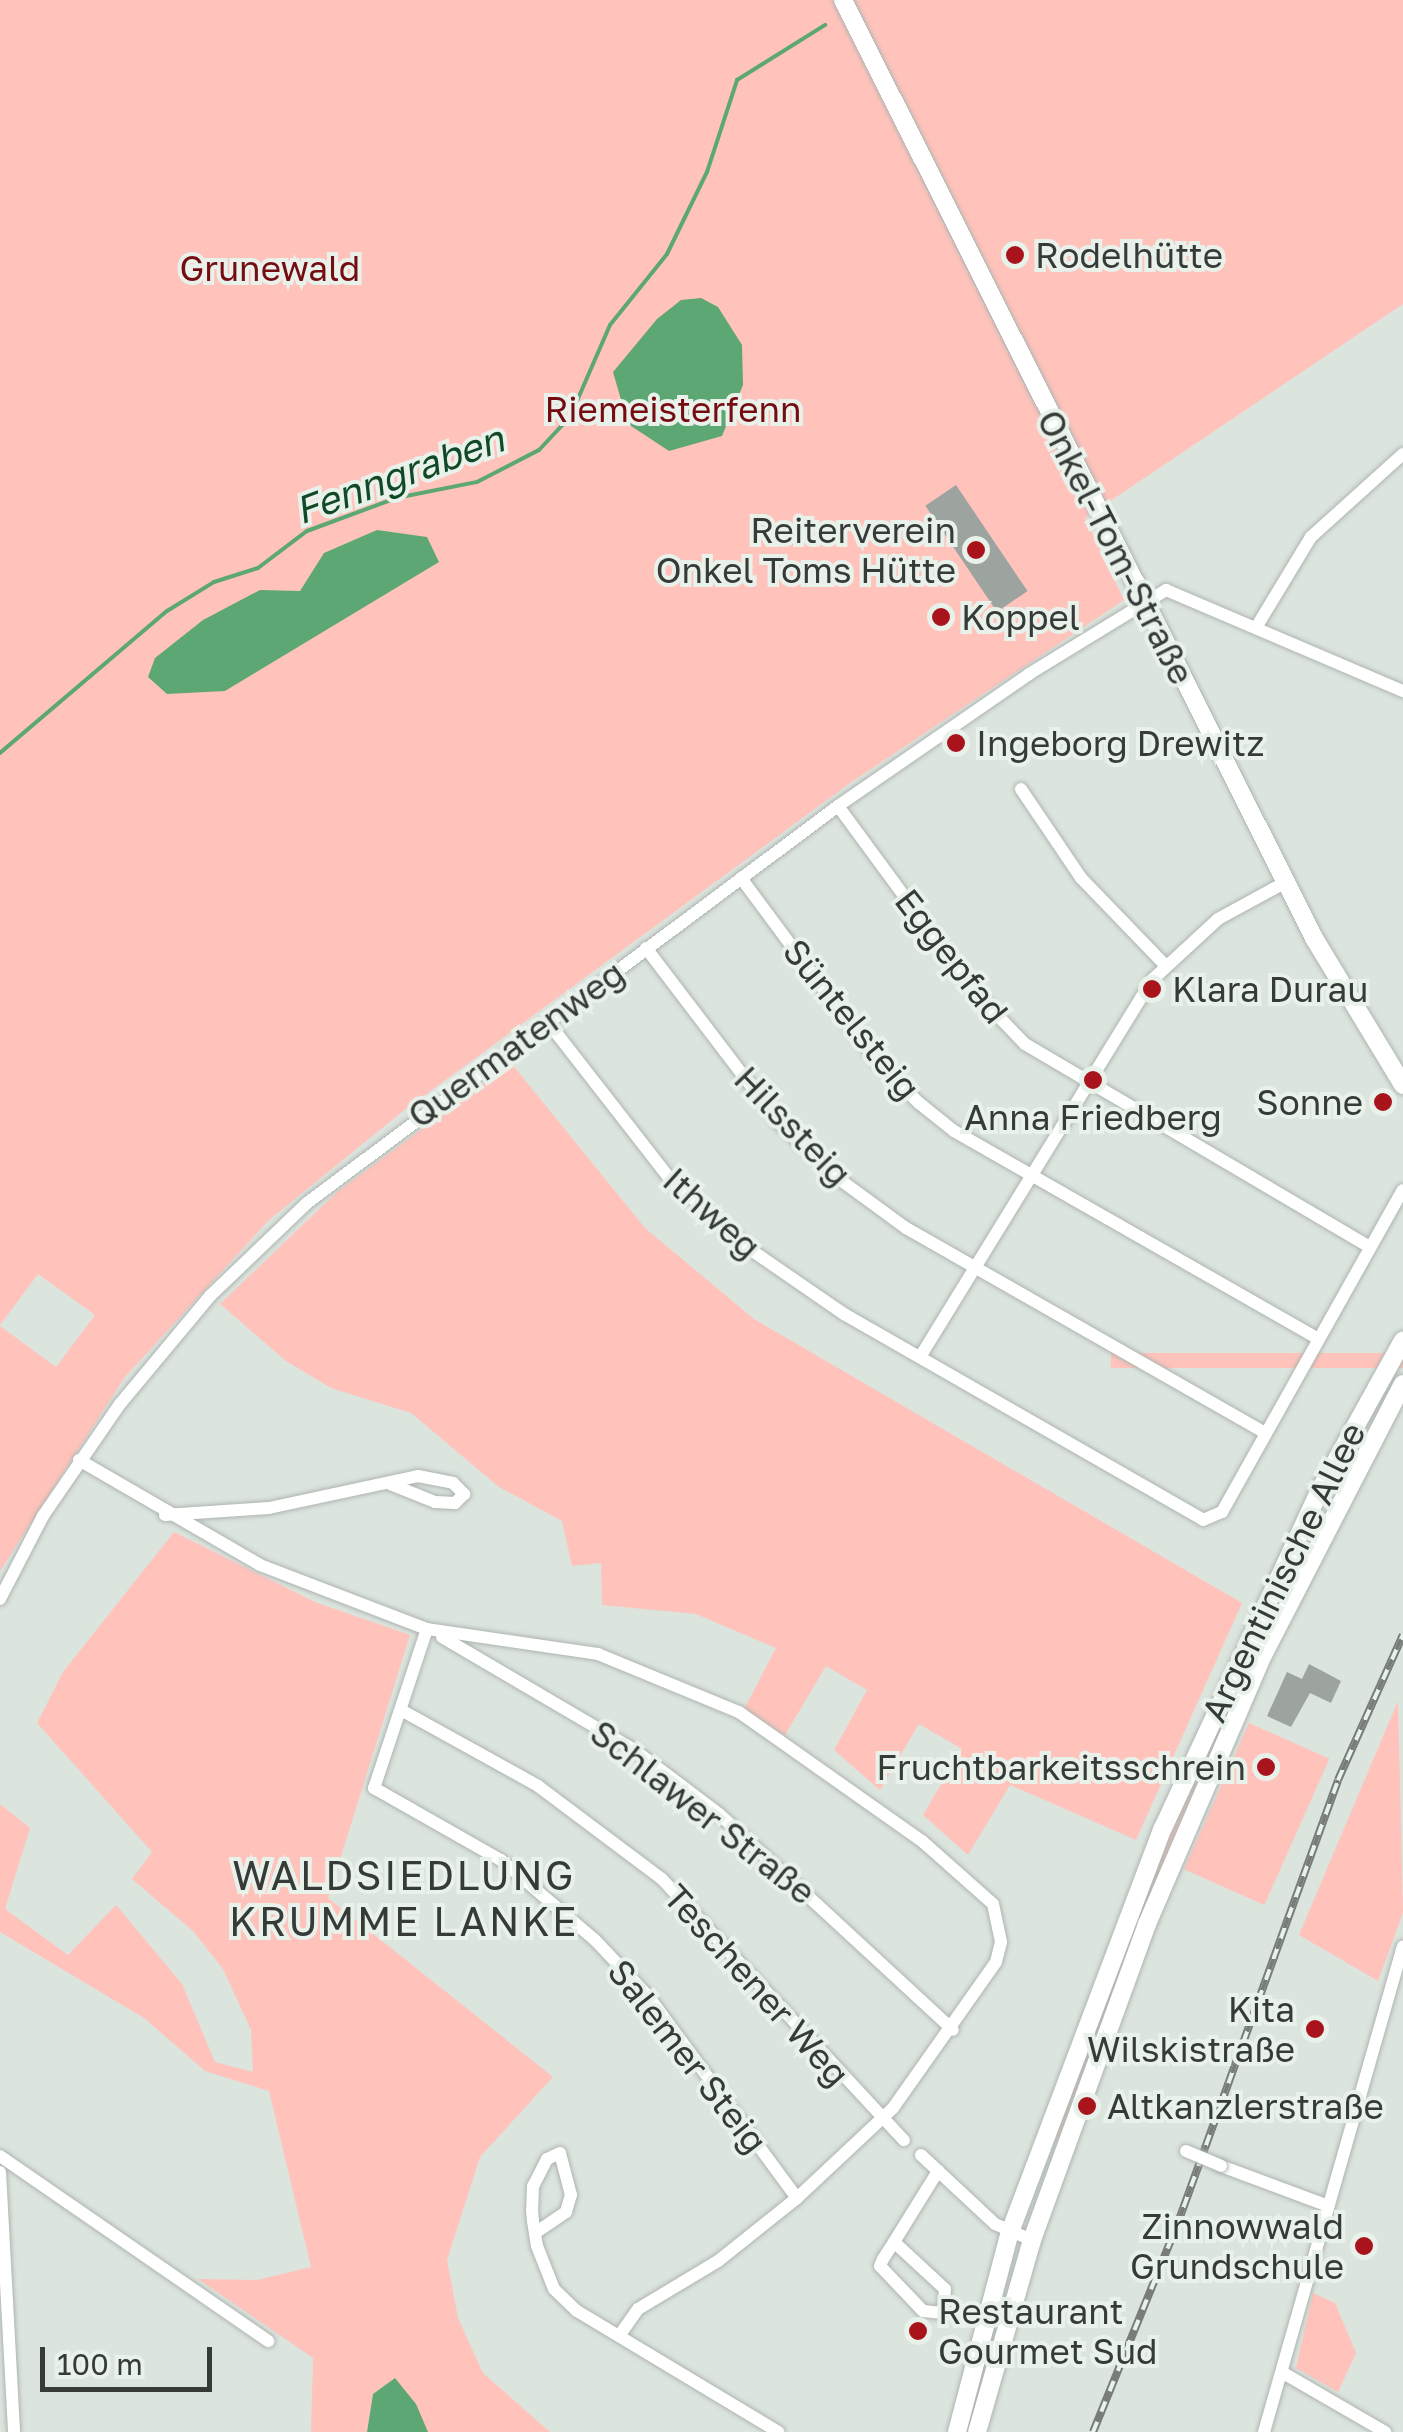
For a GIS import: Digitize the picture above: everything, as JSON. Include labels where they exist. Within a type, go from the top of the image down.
[{"type":"main road","name":"Onkel-Tom-Straße","points":[[843,0],[1286,882],[1403,1085]]},
{"type":"main road","name":"Argentinische Allee","points":[[957,2432],[1010,2232],[1091,2006],[1200,1744],[1320,1490],[1403,1340]]},
{"type":"main road","name":"Argentinische Allee","points":[[977,2432],[1032,2240],[1119,1994],[1220,1752],[1403,1384]]},
{"type":"street","points":[[1257,626],[1318,528],[1403,454]]},
{"type":"street","points":[[1143,602],[1166,590],[1403,691]]},
{"type":"street","name":"Quermatenweg","points":[[0,1600],[80,1460],[164,1348],[261,1245],[330,1182],[838,806],[1143,602]]},
{"type":"street","points":[[1021,789],[1081,878],[1165,965]]},
{"type":"street","name":"Eggepfad","points":[[838,806],[986,1003],[1033,1051],[1370,1246]]},
{"type":"street","name":"Süntelsteig","points":[[741,878],[896,1082],[954,1131],[1317,1338]]},
{"type":"street","points":[[920,1357],[1086,1084],[1165,965],[1218,919],[1286,882]]},
{"type":"street","name":"Hilssteig","points":[[646,948],[780,1124],[872,1204],[1266,1433]]},
{"type":"street","name":"Ithweg","points":[[547,1021],[696,1206],[811,1294],[1203,1520],[1222,1512],[1266,1433]]},
{"type":"street","points":[[1266,1433],[1403,1190]]},
{"type":"street","points":[[80,1460],[163,1514],[260,1564],[427,1628],[598,1654],[739,1712],[979,1885],[998,1921],[996,1962],[953,2030],[881,2120],[796,2198],[718,2262],[638,2309],[619,2336]]},
{"type":"street","points":[[163,1514],[236,1513],[430,1476],[464,1494],[455,1503],[435,1502],[390,1484]]},
{"type":"street","points":[[401,1710],[427,1628]]},
{"type":"street","name":"Schlawer Straße","points":[[427,1628],[633,1748],[794,1879],[953,2030]]},
{"type":"street","name":"Salemer Steig","points":[[401,1710],[374,1788],[501,1860],[608,1952],[796,2198]]},
{"type":"street","name":"Teschener Weg","points":[[401,1710],[538,1786],[662,1879],[881,2120],[904,2140]]},
{"type":"street","points":[[1264,2432],[1285,2374],[1323,2204],[1403,1946]]},
{"type":"street","points":[[1186,2151],[1323,2204]]},
{"type":"street","points":[[535,2232],[566,2212],[571,2196],[560,2153],[547,2159],[533,2186],[535,2232],[554,2289],[619,2336],[778,2432]]},
{"type":"street","points":[[920,2155],[1010,2232],[1032,2240]]},
{"type":"street","points":[[0,2156],[268,2341]]},
{"type":"street","points":[[894,2242],[945,2289],[942,2313],[923,2312],[881,2272],[894,2242],[938,2171]]},
{"type":"street","points":[[0,2172],[14,2432]]},
{"type":"street","points":[[1285,2374],[1385,2432]]},
{"type":"green space","name":"Grunewald","points":[[0,0],[1403,0],[1403,304],[1085,518],[1124,600],[850,783],[402,1112],[269,1220],[125,1377],[0,1571],[0,1326],[56,1367],[95,1315],[38,1274],[0,1325]]},
{"type":"green space","points":[[511,1063],[645,1228],[754,1319],[1242,1603],[1136,1840],[1010,1785],[968,1855],[923,1815],[962,1749],[919,1724],[880,1790],[834,1750],[867,1690],[826,1666],[785,1735],[743,1711],[776,1648],[696,1614],[602,1605],[601,1563],[572,1566],[562,1521],[499,1487],[411,1413],[331,1388],[286,1361],[220,1304],[337,1192]]},
{"type":"green space","points":[[1111,1353],[1403,1353],[1403,1368],[1111,1368]]},
{"type":"green space","points":[[174,1532],[315,1602],[410,1635],[328,1898],[553,2077],[480,2157],[447,2260],[458,2318],[483,2373],[550,2432],[428,2432],[395,2378],[373,2394],[367,2432],[311,2432],[313,2358],[198,2279],[257,2280],[311,2267],[269,2091],[205,2071],[144,2018],[0,1932],[0,1804],[30,1828],[5,1909],[68,1955],[116,1905],[182,1984],[215,2062],[253,2072],[251,2030],[223,1969],[193,1931],[132,1879],[152,1852],[37,1723],[63,1672]]},
{"type":"green space","points":[[1262,1623],[1270,1626],[1147,1903],[1059,2137],[1051,2134],[1140,1900]]},
{"type":"green space","points":[[1398,1701],[1403,1913],[1378,1981],[1299,1935]]},
{"type":"green space","points":[[1249,1723],[1329,1759],[1264,1905],[1184,1869]]},
{"type":"green space","points":[[1313,2293],[1335,2303],[1356,2353],[1338,2392],[1296,2368]]},
{"type":"shaded area","points":[[701,298],[718,307],[742,345],[743,385],[722,436],[669,451],[628,424],[613,372],[657,319],[681,300]]},
{"type":"shaded area","points":[[377,530],[427,537],[439,562],[225,691],[167,694],[148,677],[155,658],[203,620],[260,590],[300,591],[324,553]]},
{"type":"shaded area","points":[[395,2378],[416,2404],[428,2432],[367,2432],[373,2394]]},
{"type":"building","name":"Reiterverein Onkel Toms Hütte","points":[[956,485],[1028,591],[997,612],[925,506]]},
{"type":"building","points":[[1309,1664],[1341,1681],[1331,1703],[1310,1693],[1291,1727],[1267,1716],[1287,1672],[1302,1679]]},
{"type":"waterway","name":"Fenngraben","points":[[0,753],[167,611],[214,582],[258,568],[307,531],[396,498],[477,482],[539,450],[570,417],[610,325],[667,254],[707,172],[737,80],[825,25]]},
{"type":"railway","points":[[1093,2432],[1176,2228],[1338,1780],[1403,1635]]},
{"type":"place","name":"Rodelhütte","points":[[1015,255]]},
{"type":"place","name":"Reiterverein Onkel Toms Hütte","points":[[976,550]]},
{"type":"place","name":"Koppel","points":[[941,617]]},
{"type":"place","name":"Ingeborg Drewitz","points":[[956,743]]},
{"type":"place","name":"Klara Durau","points":[[1152,989]]},
{"type":"place","name":"Anna Friedberg","points":[[1093,1080]]},
{"type":"place","name":"Sonne","points":[[1383,1102]]},
{"type":"place","name":"Fruchtbarkeitsschrein","points":[[1266,1767]]},
{"type":"place","name":"Kita Wilskistraße","points":[[1315,2029]]},
{"type":"place","name":"Altkanzlerstraße","points":[[1087,2106]]},
{"type":"place","name":"Zinnowwald Grundschule","points":[[1364,2246]]},
{"type":"place","name":"Restaurant Gourmet Sud","points":[[918,2331]]},
{"type":"district","name":"WALDSIEDLUNG KRUMME LANKE","points":[[404,1898]]},
{"type":"park label","name":"Riemeisterfenn","points":[[673,409]]}]
